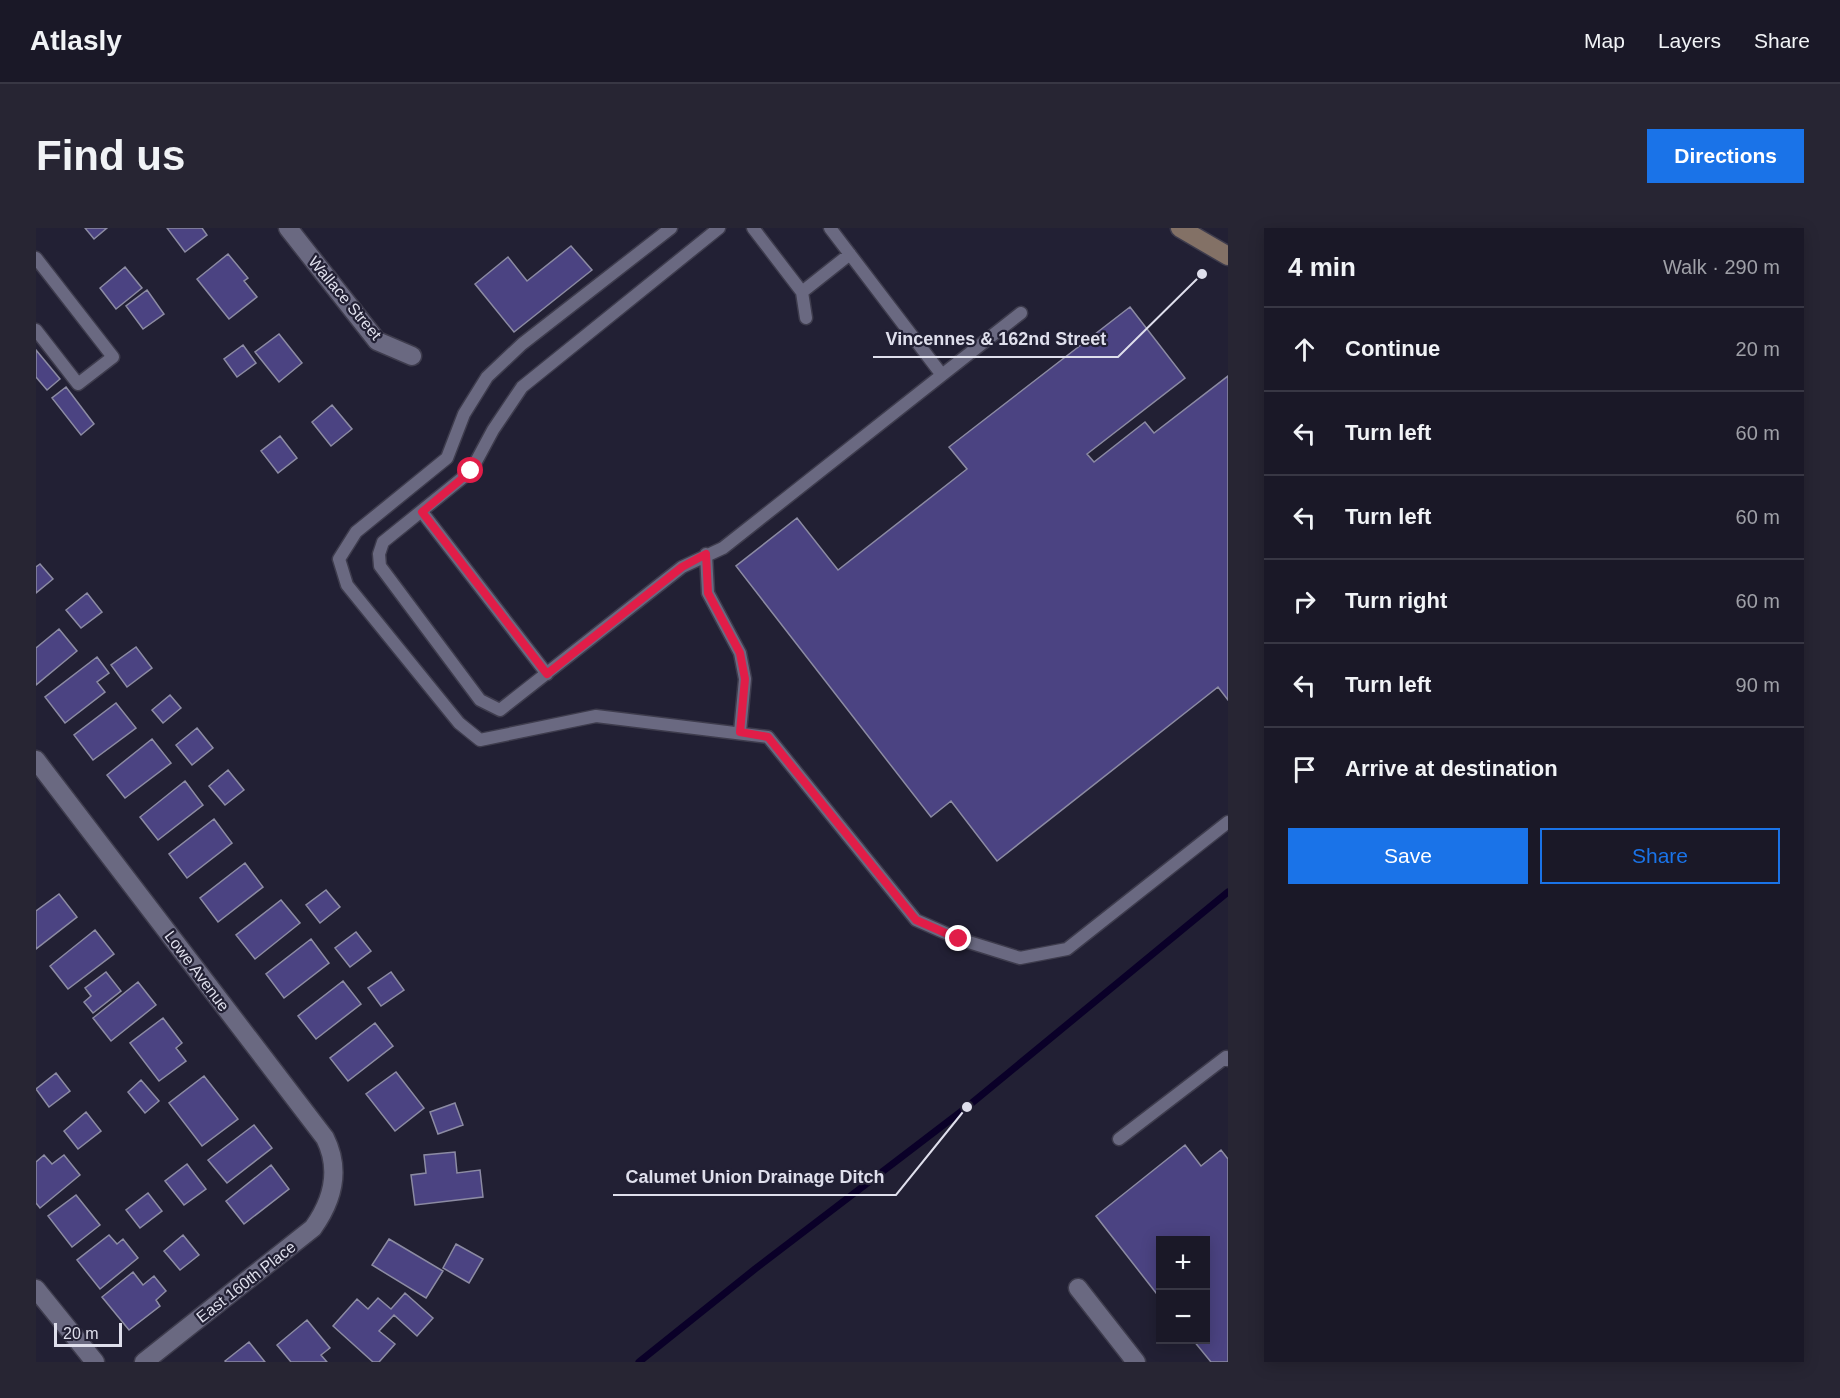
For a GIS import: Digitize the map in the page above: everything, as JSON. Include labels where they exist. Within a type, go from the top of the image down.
[{"type":"street","name":"Wallace Street","points":[[288,228],[377,341],[412,356]]},
{"type":"street","points":[[1180,228],[1228,256]]},
{"type":"street","name":"Lowe Avenue","points":[[36,760],[325,1138],[334,1160],[332,1190]]},
{"type":"street","name":"East 160th Place","points":[[144,1362],[313,1228],[322,1215],[332,1190]]},
{"type":"street","points":[[1078,1288],[1136,1362]]},
{"type":"street","points":[[36,1289],[95,1362]]},
{"type":"lane","points":[[671,228],[522,344],[487,377],[464,414],[447,458],[356,532],[339,559],[347,585],[459,723],[480,740],[596,716],[768,737],[916,920],[959,939],[1020,958],[1067,949],[1228,822]]},
{"type":"lane","points":[[719,228],[522,387],[493,430],[471,471],[383,542],[379,554],[380,566],[480,700],[500,710],[682,567],[723,548],[1021,313]]},
{"type":"lane","points":[[753,228],[802,292],[806,318]]},
{"type":"lane","points":[[830,228],[942,375]]},
{"type":"lane","points":[[802,292],[850,254]]},
{"type":"lane","points":[[36,258],[113,357],[78,384],[36,330]]},
{"type":"lane","points":[[422,512],[547,674]]},
{"type":"lane","points":[[706,554],[708,593],[740,653],[745,679],[740,732]]},
{"type":"lane","points":[[1119,1139],[1227,1058]]},
{"type":"building","points":[[85,228],[107,228],[94,239]]},
{"type":"building","points":[[167,228],[202,228],[207,235],[185,252]]},
{"type":"building","points":[[571,246],[592,270],[514,332],[475,284],[508,257],[527,281]]},
{"type":"building","points":[[228,254],[248,278],[244,281],[257,297],[229,319],[197,279]]},
{"type":"building","points":[[125,267],[142,288],[116,309],[100,288]]},
{"type":"building","points":[[147,290],[164,314],[143,329],[126,306]]},
{"type":"building","points":[[1130,307],[1185,378],[1087,454],[1094,462],[1145,422],[1154,433],[1228,376],[1228,700],[1218,687],[997,861],[951,801],[931,817],[736,566],[797,518],[838,570],[967,469],[949,447]]},
{"type":"building","points":[[279,334],[302,363],[279,382],[255,352]]},
{"type":"building","points":[[243,345],[256,363],[237,377],[224,359]]},
{"type":"building","points":[[36,350],[60,379],[47,390],[36,377]]},
{"type":"building","points":[[66,387],[94,424],[81,435],[52,398]]},
{"type":"building","points":[[332,405],[352,429],[331,446],[312,422]]},
{"type":"building","points":[[280,436],[297,458],[278,473],[261,451]]},
{"type":"building","points":[[40,564],[53,579],[36,593],[36,567]]},
{"type":"building","points":[[87,593],[102,612],[81,628],[66,610]]},
{"type":"building","points":[[59,629],[77,651],[36,685],[36,648]]},
{"type":"building","points":[[136,647],[152,668],[127,687],[111,665]]},
{"type":"building","points":[[97,657],[109,673],[97,682],[105,692],[65,723],[45,697]]},
{"type":"building","points":[[170,695],[181,708],[163,723],[152,710]]},
{"type":"building","points":[[116,703],[136,728],[93,760],[74,735]]},
{"type":"building","points":[[197,728],[213,748],[192,765],[176,745]]},
{"type":"building","points":[[152,739],[171,763],[125,798],[107,775]]},
{"type":"building","points":[[228,770],[244,790],[225,805],[209,786]]},
{"type":"building","points":[[185,781],[203,805],[158,840],[140,817]]},
{"type":"building","points":[[214,819],[232,843],[187,878],[169,854]]},
{"type":"building","points":[[245,863],[263,887],[218,922],[200,898]]},
{"type":"building","points":[[326,890],[340,907],[320,923],[306,905]]},
{"type":"building","points":[[59,894],[77,917],[36,949],[36,911]]},
{"type":"building","points":[[281,900],[300,923],[255,959],[236,935]]},
{"type":"building","points":[[95,930],[114,954],[68,989],[50,966]]},
{"type":"building","points":[[356,932],[371,951],[350,967],[335,948]]},
{"type":"building","points":[[311,939],[329,963],[284,998],[266,974]]},
{"type":"building","points":[[106,972],[121,991],[93,1013],[84,1002],[91,996],[85,988]]},
{"type":"building","points":[[391,972],[404,990],[381,1006],[368,988]]},
{"type":"building","points":[[343,981],[361,1004],[316,1039],[298,1016]]},
{"type":"building","points":[[138,982],[156,1005],[111,1041],[93,1018]]},
{"type":"building","points":[[163,1018],[182,1043],[176,1048],[186,1061],[159,1081],[130,1043]]},
{"type":"building","points":[[375,1023],[393,1046],[348,1081],[330,1058]]},
{"type":"building","points":[[396,1072],[424,1108],[395,1131],[366,1094]]},
{"type":"building","points":[[56,1073],[70,1091],[49,1107],[36,1089]]},
{"type":"building","points":[[204,1076],[238,1119],[202,1146],[169,1103]]},
{"type":"building","points":[[141,1080],[159,1101],[145,1113],[128,1092]]},
{"type":"building","points":[[455,1103],[463,1125],[438,1134],[430,1112]]},
{"type":"building","points":[[86,1112],[101,1131],[78,1149],[64,1131]]},
{"type":"building","points":[[254,1125],[272,1148],[227,1183],[208,1160]]},
{"type":"building","points":[[1185,1145],[1201,1166],[1221,1150],[1228,1159],[1228,1362],[1211,1362],[1196,1344],[1210,1344],[1210,1236],[1156,1236],[1156,1293],[1096,1216]]},
{"type":"building","points":[[455,1152],[457,1173],[480,1170],[483,1197],[415,1205],[411,1175],[426,1173],[424,1155]]},
{"type":"building","points":[[44,1155],[52,1164],[64,1155],[80,1175],[40,1208],[36,1203],[36,1162]]},
{"type":"building","points":[[187,1164],[206,1189],[184,1205],[165,1181]]},
{"type":"building","points":[[271,1165],[289,1189],[244,1224],[226,1201]]},
{"type":"building","points":[[148,1193],[162,1211],[140,1228],[126,1210]]},
{"type":"building","points":[[76,1195],[100,1225],[72,1247],[48,1216]]},
{"type":"building","points":[[109,1235],[117,1244],[123,1239],[138,1258],[100,1289],[77,1260]]},
{"type":"building","points":[[183,1235],[199,1255],[180,1270],[164,1251]]},
{"type":"building","points":[[389,1239],[443,1271],[426,1298],[372,1265]]},
{"type":"building","points":[[456,1244],[483,1259],[469,1283],[443,1268]]},
{"type":"building","points":[[133,1272],[143,1285],[154,1276],[166,1291],[156,1300],[160,1306],[129,1330],[102,1297]]},
{"type":"building","points":[[405,1293],[433,1318],[417,1336],[394,1315],[379,1331],[395,1344],[379,1362],[373,1362],[333,1326],[357,1299],[368,1309],[378,1298],[391,1309]]},
{"type":"building","points":[[307,1320],[330,1348],[321,1355],[327,1362],[291,1362],[277,1345]]},
{"type":"building","points":[[249,1342],[265,1362],[225,1361]]},
{"type":"waterway","points":[[639,1362],[755,1269],[967,1107],[1228,892]]},
{"type":"place","name":"Vincennes & 162nd Street","points":[[1202,274]]},
{"type":"place","name":"Calumet Union Drainage Ditch","points":[[967,1107]]},
{"type":"route","points":[[471,471],[422,512],[547,674],[682,567],[706,554],[708,593],[740,653],[745,679],[740,732],[768,737],[916,920],[959,939]]}]
